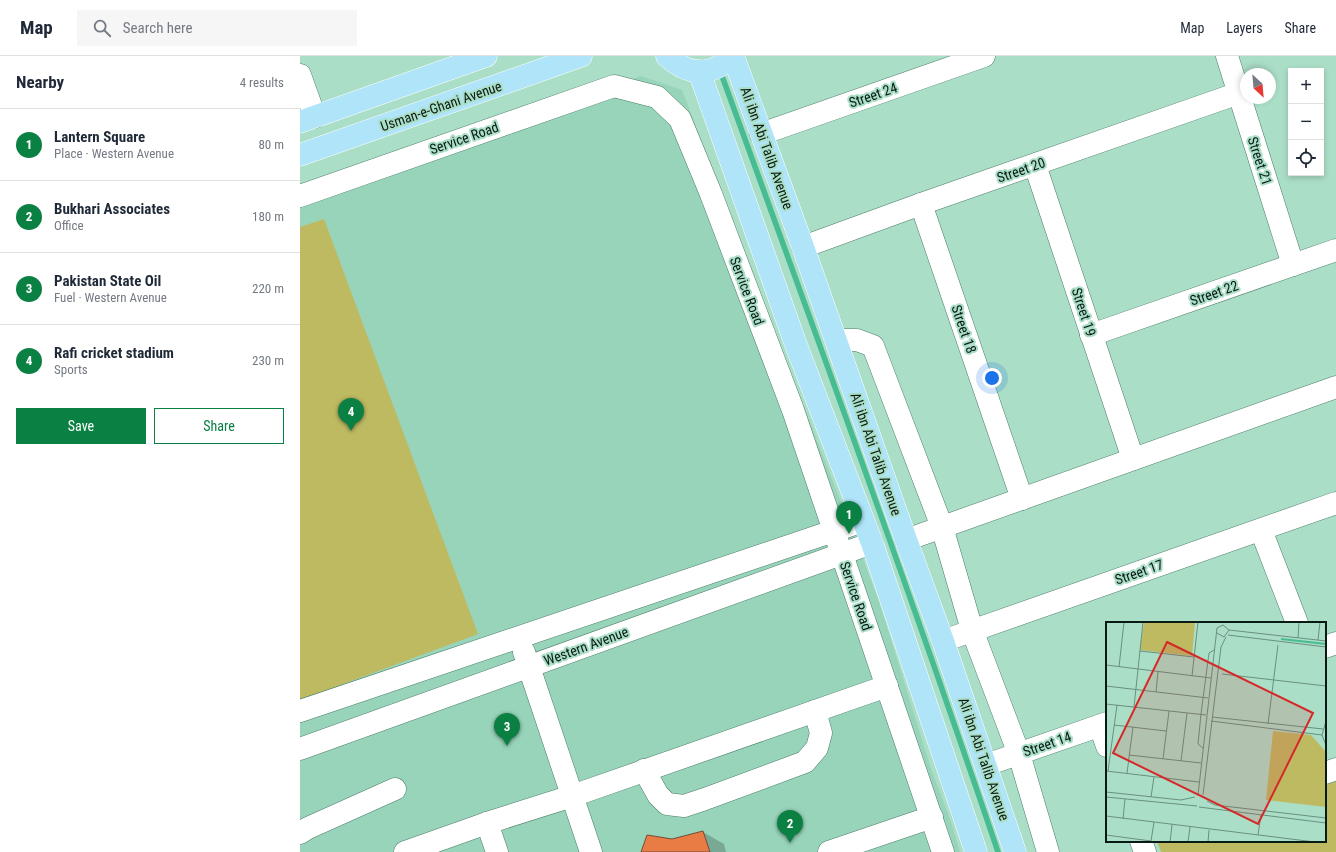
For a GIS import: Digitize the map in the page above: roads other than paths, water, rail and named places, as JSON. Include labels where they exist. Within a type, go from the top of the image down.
[{"type":"main road","points":[[307,120],[486,56]]},
{"type":"main road","name":"Usman-e-Ghani Avenue","points":[[300,155],[581,56]]},
{"type":"main road","points":[[667,56],[676,64],[687,70],[699,72],[712,70],[723,65],[733,56]]},
{"type":"main road","name":"Ali ibn Abi Talib Avenue","points":[[733,56],[804,247],[906,540],[943,641],[1015,852]]},
{"type":"main road","points":[[699,72],[796,345],[862,521],[872,543],[976,852]]},
{"type":"street","name":"Street 24","points":[[761,134],[984,56]]},
{"type":"street","name":"Street 21","points":[[1227,56],[1293,265]]},
{"type":"street","points":[[300,75],[307,120]]},
{"type":"street","name":"Service Road","points":[[300,196],[614,86],[657,97],[680,119],[711,194],[793,410],[943,852]]},
{"type":"street","name":"Street 20","points":[[804,247],[1239,93]]},
{"type":"street","name":"Street 19","points":[[1035,165],[1133,459]]},
{"type":"street","name":"Street 18","points":[[922,204],[1022,499]]},
{"type":"street","name":"Street 22","points":[[1091,335],[1336,250]]},
{"type":"street","points":[[836,340],[857,340],[873,346],[942,527],[972,630],[1019,754],[1048,852]]},
{"type":"street","points":[[906,540],[1336,387]]},
{"type":"street","name":"Street 17","points":[[943,641],[1336,503]]},
{"type":"street","name":"Western Avenue","points":[[300,711],[862,521]]},
{"type":"street","points":[[1261,530],[1297,622]]},
{"type":"street","name":"Western Avenue","points":[[300,749],[872,543]]},
{"type":"street","points":[[519,637],[591,852]]},
{"type":"street","points":[[1326,647],[1336,643]]},
{"type":"street","points":[[405,852],[487,823],[572,796],[887,686]]},
{"type":"street","points":[[644,770],[658,795],[667,804],[684,806],[705,799],[805,762],[817,748],[821,733],[815,711]]},
{"type":"street","points":[[1103,725],[1106,741]]},
{"type":"street","name":"Street 14","points":[[986,765],[1103,725]]},
{"type":"street","points":[[1326,773],[1336,769]]},
{"type":"street","points":[[300,833],[395,789]]},
{"type":"street","points":[[829,852],[863,846],[932,817]]},
{"type":"street","points":[[487,823],[497,852]]},
{"type":"street","points":[[1141,842],[1145,852]]},
{"type":"waterway","points":[[722,76],[897,560],[998,852]]},
{"type":"place","name":"Rafi cricket stadium","points":[[351,431]]},
{"type":"place","name":"Lantern Square","points":[[849,534]]},
{"type":"place","name":"Pakistan State Oil","points":[[507,746]]},
{"type":"place","name":"Bukhari Associates","points":[[790,843]]}]
